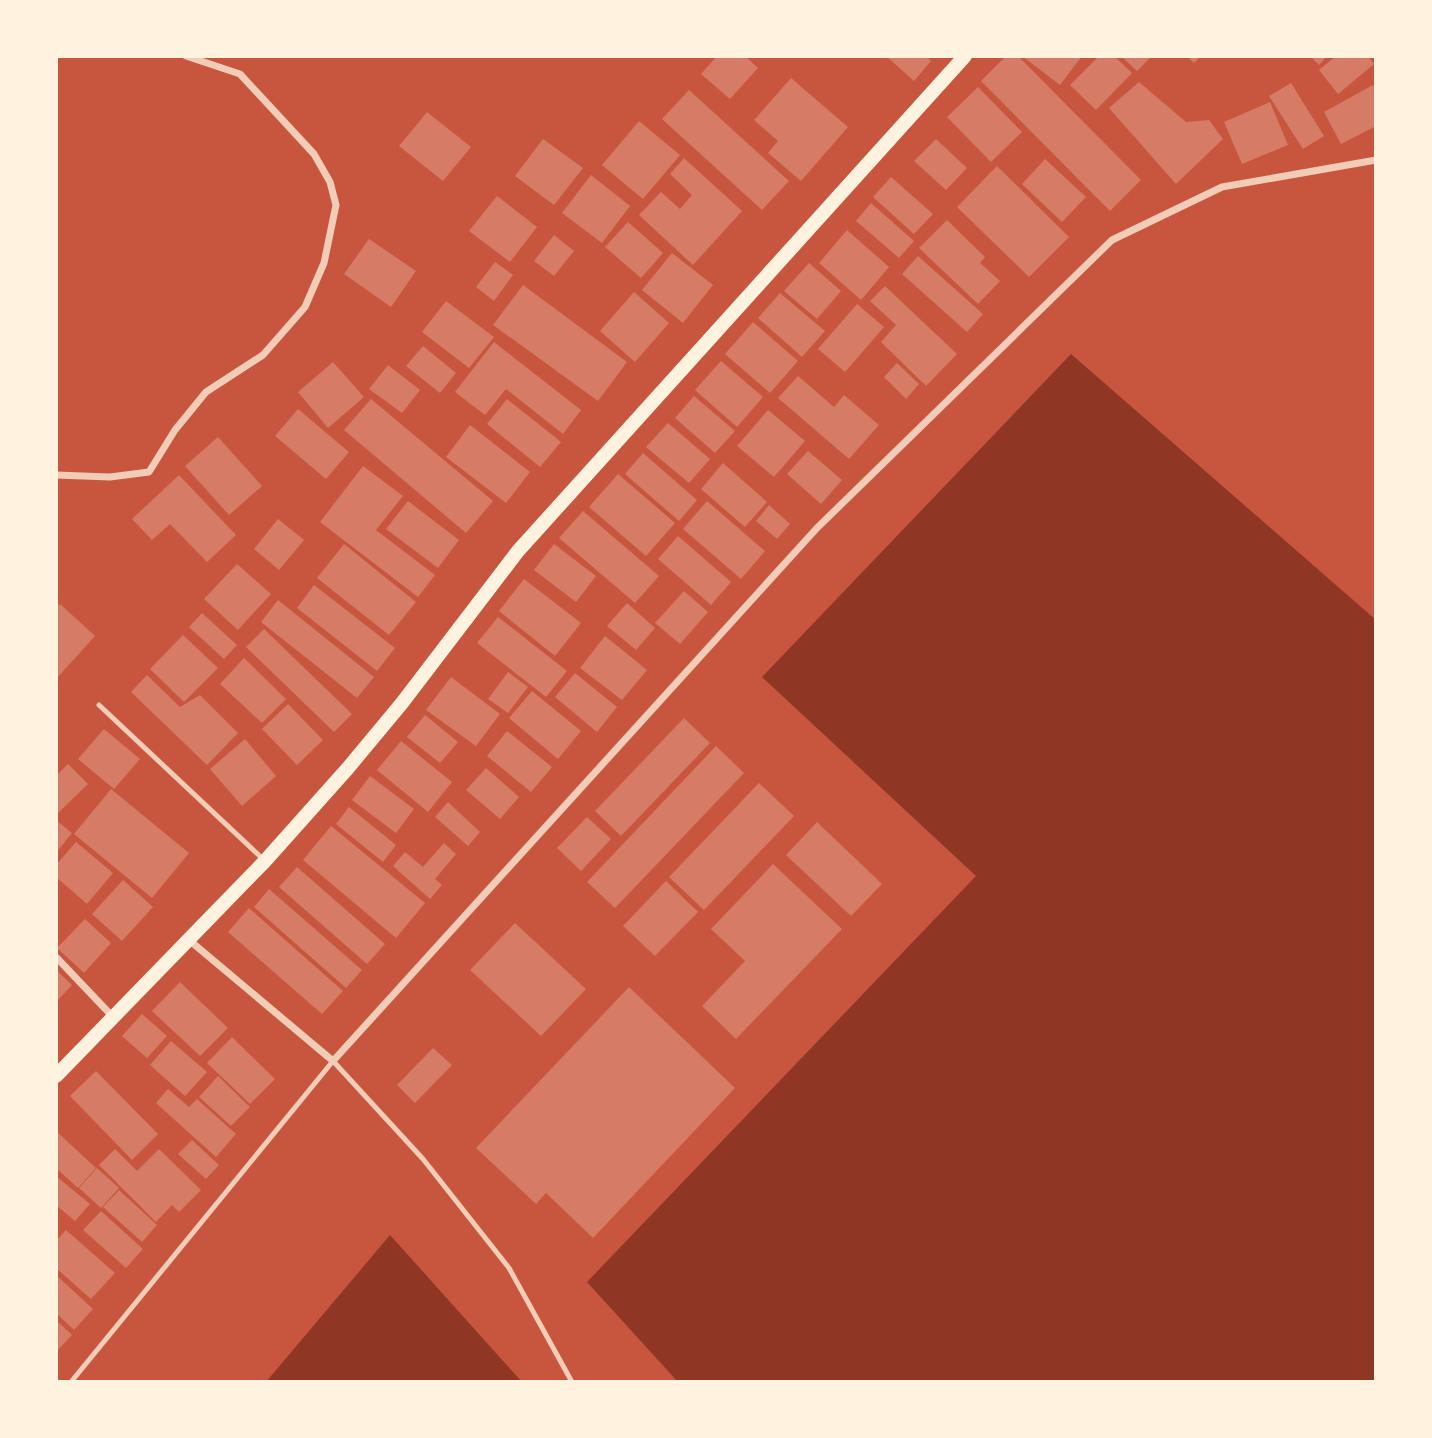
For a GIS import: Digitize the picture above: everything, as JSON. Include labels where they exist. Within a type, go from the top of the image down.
[{"type":"main road","points":[[56,1076],[265,861],[402,703],[519,551],[965,56]]},
{"type":"street","points":[[56,475],[110,477],[149,472],[175,430],[206,392],[264,355],[304,307],[324,263],[336,205],[330,182],[314,154],[240,74],[186,56]]},
{"type":"street","points":[[188,939],[333,1061],[817,528],[1112,240],[1222,187],[1376,160]]},
{"type":"street","points":[[56,957],[112,1016]]},
{"type":"lane","points":[[99,705],[265,861]]},
{"type":"lane","points":[[71,1382],[333,1061],[423,1160],[509,1268],[572,1382]]},
{"type":"shaded area","points":[[1071,354],[1376,620],[1376,1382],[678,1382],[587,1282],[976,876],[762,677]]},
{"type":"shaded area","points":[[390,1235],[522,1382],[266,1382]]},
{"type":"building","points":[[717,56],[745,56],[758,68],[730,99],[701,74]]},
{"type":"building","points":[[886,56],[926,56],[931,61],[914,81]]},
{"type":"building","points":[[1006,56],[1018,56],[1141,180],[1110,211],[981,81]]},
{"type":"building","points":[[1022,56],[1082,56],[1060,85]]},
{"type":"building","points":[[1099,56],[1114,56],[1132,73],[1096,110],[1070,85]]},
{"type":"building","points":[[1121,56],[1152,56],[1137,71]]},
{"type":"building","points":[[1187,56],[1201,56],[1194,63]]},
{"type":"building","points":[[1310,56],[1327,56],[1319,65]]},
{"type":"building","points":[[1336,56],[1368,56],[1374,64],[1338,94],[1319,70]]},
{"type":"building","points":[[791,78],[848,127],[801,181],[768,153],[778,141],[754,120]]},
{"type":"building","points":[[1139,82],[1186,122],[1209,120],[1223,139],[1176,184],[1109,108]]},
{"type":"building","points":[[1291,83],[1324,136],[1303,149],[1269,96]]},
{"type":"building","points":[[1373,85],[1376,91],[1376,126],[1341,144],[1324,112]]},
{"type":"building","points":[[978,87],[1022,132],[991,162],[947,117]]},
{"type":"building","points":[[689,90],[789,181],[762,210],[662,119]]},
{"type":"building","points":[[1270,102],[1288,145],[1242,164],[1224,122]]},
{"type":"building","points":[[427,112],[471,147],[443,181],[399,146]]},
{"type":"building","points":[[639,121],[680,155],[643,199],[602,165]]},
{"type":"building","points":[[543,139],[583,168],[554,205],[515,176]]},
{"type":"building","points":[[936,139],[967,168],[946,190],[914,161]]},
{"type":"building","points":[[684,158],[742,211],[693,265],[639,215],[661,192],[680,209],[692,195],[670,174]]},
{"type":"building","points":[[1045,159],[1086,197],[1062,222],[1022,184]]},
{"type":"building","points":[[997,166],[1069,237],[1029,277],[957,207]]},
{"type":"building","points":[[591,175],[630,206],[602,243],[562,213]]},
{"type":"building","points":[[891,177],[933,214],[914,234],[873,197]]},
{"type":"building","points":[[497,196],[537,227],[510,262],[469,231]]},
{"type":"building","points":[[871,203],[914,241],[899,258],[856,221]]},
{"type":"building","points":[[947,220],[985,257],[980,263],[1000,281],[978,304],[919,248]]},
{"type":"building","points":[[628,222],[663,253],[641,278],[605,247]]},
{"type":"building","points":[[847,230],[889,267],[861,300],[819,263]]},
{"type":"building","points":[[554,235],[574,251],[554,276],[534,261]]},
{"type":"building","points":[[369,239],[416,271],[391,307],[344,274]]},
{"type":"building","points":[[672,253],[713,285],[683,323],[642,290]]},
{"type":"building","points":[[918,256],[983,314],[967,332],[902,274]]},
{"type":"building","points":[[495,262],[513,275],[494,301],[476,287]]},
{"type":"building","points":[[809,263],[841,291],[817,319],[784,291]]},
{"type":"building","points":[[523,285],[627,362],[598,401],[493,325]]},
{"type":"building","points":[[885,286],[957,354],[926,386],[881,342],[896,325],[870,301]]},
{"type":"building","points":[[634,292],[669,323],[635,362],[600,331]]},
{"type":"building","points":[[780,293],[825,331],[802,357],[758,318]]},
{"type":"building","points":[[446,301],[494,337],[469,368],[422,332]]},
{"type":"building","points":[[857,304],[884,327],[845,372],[818,349]]},
{"type":"building","points":[[753,322],[798,361],[770,393],[725,354]]},
{"type":"building","points":[[494,342],[581,410],[563,434],[506,389],[485,415],[455,392]]},
{"type":"building","points":[[423,346],[456,373],[440,393],[406,366]]},
{"type":"building","points":[[721,361],[763,397],[737,427],[695,390]]},
{"type":"building","points":[[333,362],[364,397],[328,428],[298,392]]},
{"type":"building","points":[[897,363],[919,384],[906,399],[884,377]]},
{"type":"building","points":[[388,365],[420,390],[402,413],[369,389]]},
{"type":"building","points":[[798,376],[834,407],[844,395],[879,425],[849,459],[778,398]]},
{"type":"building","points":[[694,396],[735,431],[715,453],[675,418]]},
{"type":"building","points":[[371,399],[493,501],[466,533],[344,430]]},
{"type":"building","points":[[507,399],[561,442],[540,467],[487,424]]},
{"type":"building","points":[[298,409],[349,452],[326,479],[275,436]]},
{"type":"building","points":[[768,410],[805,441],[774,477],[737,446]]},
{"type":"building","points":[[668,423],[710,459],[689,483],[646,447]]},
{"type":"building","points":[[470,425],[530,472],[506,503],[446,457]]},
{"type":"building","points":[[218,437],[262,486],[229,515],[185,466]]},
{"type":"building","points":[[808,451],[842,480],[821,504],[787,474]]},
{"type":"building","points":[[643,453],[697,500],[679,521],[625,474]]},
{"type":"building","points":[[723,463],[767,502],[745,527],[701,489]]},
{"type":"building","points":[[363,466],[403,496],[376,530],[435,575],[418,597],[320,522]]},
{"type":"building","points":[[618,474],[675,523],[646,556],[589,507]]},
{"type":"building","points":[[179,475],[236,535],[207,562],[170,524],[152,540],[132,519]]},
{"type":"building","points":[[408,501],[459,540],[438,568],[386,529]]},
{"type":"building","points":[[707,501],[765,551],[741,579],[683,529]]},
{"type":"building","points":[[769,505],[790,524],[777,539],[756,521]]},
{"type":"building","points":[[583,511],[659,576],[635,603],[559,538]]},
{"type":"building","points":[[278,519],[304,540],[279,570],[254,549]]},
{"type":"building","points":[[678,536],[731,582],[711,605],[658,559]]},
{"type":"building","points":[[344,544],[416,602],[389,635],[317,578]]},
{"type":"building","points":[[554,544],[596,576],[576,602],[534,570]]},
{"type":"building","points":[[237,564],[271,594],[238,630],[204,599]]},
{"type":"building","points":[[524,579],[581,623],[555,656],[499,611]]},
{"type":"building","points":[[314,585],[395,648],[377,671],[297,608]]},
{"type":"building","points":[[684,591],[708,612],[680,644],[655,623]]},
{"type":"building","points":[[278,600],[374,677],[357,698],[261,622]]},
{"type":"building","points":[[627,603],[655,628],[636,650],[607,626]]},
{"type":"building","points":[[60,604],[95,636],[56,679],[56,608]]},
{"type":"building","points":[[202,613],[237,645],[224,659],[189,627]]},
{"type":"building","points":[[498,617],[567,671],[546,697],[477,643]]},
{"type":"building","points":[[264,629],[352,714],[334,732],[246,647]]},
{"type":"building","points":[[183,635],[218,668],[184,702],[150,669]]},
{"type":"building","points":[[605,636],[647,670],[622,700],[580,668]]},
{"type":"building","points":[[244,658],[286,699],[262,723],[220,684]]},
{"type":"building","points":[[508,672],[528,687],[508,713],[488,699]]},
{"type":"building","points":[[575,673],[617,707],[597,732],[555,697]]},
{"type":"building","points":[[147,675],[180,707],[200,695],[238,733],[207,765],[131,692]]},
{"type":"building","points":[[451,677],[500,714],[476,746],[426,710]]},
{"type":"building","points":[[532,691],[581,731],[558,759],[509,718]]},
{"type":"building","points":[[288,704],[323,740],[297,765],[262,729]]},
{"type":"building","points":[[425,715],[458,742],[440,763],[407,737]]},
{"type":"building","points":[[684,718],[710,743],[621,836],[595,811]]},
{"type":"building","points":[[104,729],[140,759],[114,789],[78,759]]},
{"type":"building","points":[[507,731],[552,767],[531,792],[487,756]]},
{"type":"building","points":[[245,739],[276,776],[242,806],[210,769]]},
{"type":"building","points":[[401,741],[452,782],[428,812],[377,770]]},
{"type":"building","points":[[716,746],[744,773],[615,908],[587,882]]},
{"type":"building","points":[[68,764],[88,784],[58,813],[56,776]]},
{"type":"building","points":[[486,768],[519,797],[500,819],[466,790]]},
{"type":"building","points":[[370,776],[414,809],[396,833],[352,800]]},
{"type":"building","points":[[759,783],[794,816],[704,910],[669,877]]},
{"type":"building","points":[[111,789],[189,853],[152,898],[74,834]]},
{"type":"building","points":[[448,802],[480,832],[468,846],[435,817]]},
{"type":"building","points":[[349,807],[396,845],[383,862],[336,824]]},
{"type":"building","points":[[587,817],[611,839],[581,871],[557,848]]},
{"type":"building","points":[[56,820],[72,833],[56,853]]},
{"type":"building","points":[[817,822],[882,884],[851,916],[786,855]]},
{"type":"building","points":[[331,826],[425,903],[396,938],[303,860]]},
{"type":"building","points":[[76,842],[113,873],[87,904],[56,877],[56,865]]},
{"type":"building","points":[[444,843],[456,854],[435,879],[442,885],[430,899],[393,866],[405,852],[423,867]]},
{"type":"building","points":[[773,864],[842,929],[736,1039],[702,1006],[745,961],[711,929]]},
{"type":"building","points":[[297,867],[385,944],[367,964],[279,887]]},
{"type":"building","points":[[123,880],[153,907],[122,941],[92,914]]},
{"type":"building","points":[[666,881],[698,912],[655,956],[623,926]]},
{"type":"building","points":[[269,889],[362,970],[346,988],[254,907]]},
{"type":"building","points":[[249,908],[343,991],[322,1014],[228,932]]},
{"type":"building","points":[[85,919],[111,943],[84,973],[57,948]]},
{"type":"building","points":[[515,923],[586,989],[541,1036],[470,970]]},
{"type":"building","points":[[56,970],[72,985],[56,1002]]},
{"type":"building","points":[[180,982],[228,1028],[200,1056],[152,1011]]},
{"type":"building","points":[[629,987],[735,1088],[593,1238],[546,1193],[536,1204],[476,1148]]},
{"type":"building","points":[[142,1014],[167,1036],[147,1058],[122,1036]]},
{"type":"building","points":[[232,1037],[275,1079],[250,1104],[207,1063]]},
{"type":"building","points":[[171,1041],[207,1072],[185,1096],[150,1065]]},
{"type":"building","points":[[433,1048],[452,1065],[415,1103],[397,1085]]},
{"type":"building","points":[[96,1071],[158,1134],[132,1160],[70,1096]]},
{"type":"building","points":[[218,1076],[250,1107],[231,1126],[199,1097]]},
{"type":"building","points":[[168,1089],[189,1107],[197,1099],[236,1134],[216,1157],[156,1103]]},
{"type":"building","points":[[56,1131],[96,1168],[78,1188],[56,1168]]},
{"type":"building","points":[[192,1140],[219,1165],[206,1179],[178,1154]]},
{"type":"building","points":[[115,1149],[137,1171],[159,1149],[201,1190],[179,1212],[172,1205],[156,1222],[99,1165]]},
{"type":"building","points":[[97,1168],[119,1188],[101,1208],[79,1188]]},
{"type":"building","points":[[56,1176],[90,1204],[75,1221],[56,1205]]},
{"type":"building","points":[[119,1190],[157,1225],[142,1242],[103,1207]]},
{"type":"building","points":[[101,1211],[143,1249],[126,1268],[83,1230]]},
{"type":"building","points":[[66,1230],[115,1273],[91,1299],[56,1268],[56,1241]]},
{"type":"building","points":[[56,1275],[93,1309],[74,1330],[56,1313]]},
{"type":"building","points":[[56,1320],[72,1335],[56,1352]]}]
